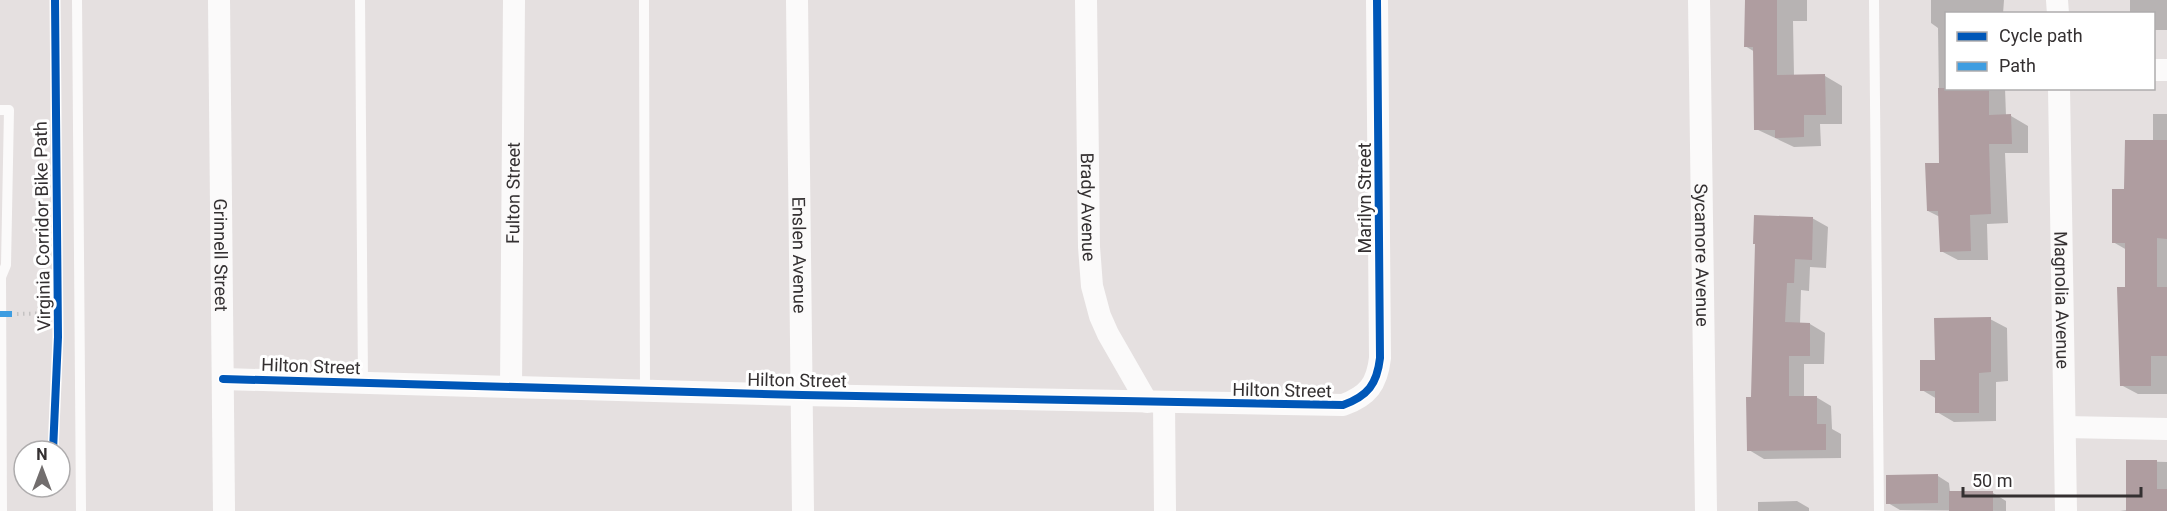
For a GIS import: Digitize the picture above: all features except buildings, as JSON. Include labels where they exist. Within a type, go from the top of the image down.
[{"type":"street","name":"Grinnell Street","points":[[219,0],[224,511]]},
{"type":"street","name":"Fulton Street","points":[[511,387],[514,0]]},
{"type":"street","name":"Enslen Avenue","points":[[797,0],[804,511]]},
{"type":"street","name":"Brady Avenue","points":[[1086,0],[1089,247],[1092,286],[1108,334],[1155,403],[1165,511]]},
{"type":"street","name":"Marilyn Street","points":[[1366,392],[1378,374],[1380,358],[1377,0]]},
{"type":"street","name":"Sycamore Avenue","points":[[1699,0],[1706,511]]},
{"type":"street","name":"Magnolia Avenue","points":[[2059,90],[2066,511]]},
{"type":"street","name":"Hilton Street","points":[[223,379],[1331,407],[1356,401],[1366,392]]},
{"type":"street","points":[[2065,427],[2167,429]]},
{"type":"lane","points":[[77,0],[81,511]]},
{"type":"lane","points":[[360,0],[363,383]]},
{"type":"lane","points":[[644,0],[645,391]]},
{"type":"lane","points":[[1874,0],[1879,511]]},
{"type":"lane","points":[[0,110],[9,110],[6,265],[1,277],[2,511]]},
{"type":"path","points":[[14,314],[58,317]]},
{"type":"marked path","points":[[0,314],[14,314]]},
{"type":"cycle path","name":"Virginia Corridor Bike Path","points":[[54,439],[58,337],[55,0]]},
{"type":"cycle path","points":[[223,379],[802,395],[1343,405],[1359,398],[1370,388],[1374,382],[1380,358],[1377,0]]}]
